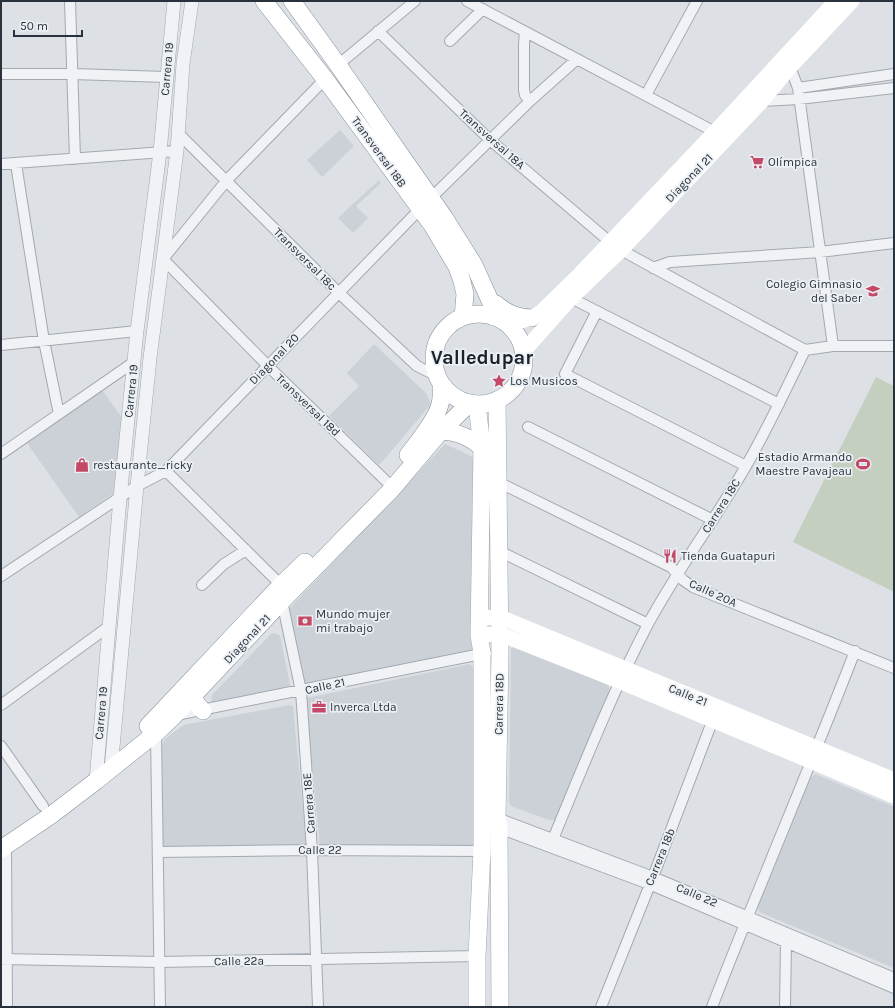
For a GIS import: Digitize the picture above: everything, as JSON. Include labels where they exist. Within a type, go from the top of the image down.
[{"type":"main road","name":"Transversal 18B","points":[[264,1],[426,204],[444,217],[474,265],[499,319]]},
{"type":"main road","name":"Transversal 18B","points":[[292,1],[338,65],[426,204],[457,267],[462,281],[465,294],[462,317]]},
{"type":"main road","name":"Diagonal 21","points":[[523,352],[716,132],[823,7],[836,1]]},
{"type":"main road","name":"Diagonal 21","points":[[499,319],[517,322],[532,318],[541,312],[615,246],[762,101],[790,67],[852,1]]},
{"type":"main road","points":[[487,294],[506,312],[519,317],[532,318]]},
{"type":"main road","points":[[484,315],[499,319],[517,335],[523,352],[524,364],[521,375],[515,386],[507,394],[487,404],[473,404],[458,399],[448,392],[439,379],[434,365],[434,353],[437,342],[443,331],[462,317],[484,315]]},
{"type":"main road","name":"Diagonal 21","points":[[154,728],[386,481],[414,448],[434,417],[439,406],[439,379]]},
{"type":"main road","name":"Carrera 18D","points":[[497,400],[500,617],[498,823],[500,1007]]},
{"type":"main road","name":"Diagonal 21","points":[[3,843],[50,816],[104,767],[154,728],[174,716],[282,593],[392,489],[441,431],[473,404]]},
{"type":"main road","name":"Carrera 18D","points":[[473,404],[482,448],[479,618],[479,635],[482,653],[482,851],[477,956],[477,1007]]},
{"type":"main road","points":[[441,431],[464,435],[474,440],[482,448]]},
{"type":"main road","name":"Calle 21","points":[[479,618],[500,617],[622,675],[814,755],[894,796]]},
{"type":"main road","name":"Calle 21","points":[[479,635],[500,634],[622,675]]},
{"type":"main road","points":[[193,696],[196,704],[203,711]]},
{"type":"main road","name":"Calle 21","points":[[814,755],[894,780]]},
{"type":"main road","name":"Diagonal 21","points":[[3,843],[43,806],[104,767]]},
{"type":"street","points":[[70,1],[75,159]]},
{"type":"street","name":"Carrera 19","points":[[104,767],[108,627],[137,331],[160,152],[174,1]]},
{"type":"street","name":"Carrera 19","points":[[104,767],[137,486],[150,358],[177,151],[183,62],[192,1]]},
{"type":"street","points":[[338,65],[415,1]]},
{"type":"street","points":[[467,1],[716,132]]},
{"type":"street","points":[[646,95],[697,1]]},
{"type":"street","points":[[450,41],[483,9]]},
{"type":"street","name":"Transversal 18A","points":[[378,31],[490,140],[615,246],[805,350]]},
{"type":"street","points":[[525,32],[524,90],[530,101]]},
{"type":"street","name":"Diagonal 20","points":[[1,576],[137,486],[166,471],[426,204],[530,101],[577,59]]},
{"type":"street","points":[[790,67],[798,88],[833,346]]},
{"type":"street","points":[[1,74],[73,74],[166,77]]},
{"type":"street","points":[[798,88],[894,74]]},
{"type":"street","points":[[163,259],[227,180],[325,79]]},
{"type":"street","points":[[762,101],[799,99],[894,88]]},
{"type":"street","name":"Transversal 18c","points":[[178,133],[227,180],[339,293],[417,366],[439,379]]},
{"type":"street","points":[[1,164],[177,151]]},
{"type":"street","points":[[16,164],[44,342],[59,414]]},
{"type":"street","points":[[654,268],[670,262],[820,252],[894,243]]},
{"type":"street","name":"Transversal 18d","points":[[163,259],[268,366],[386,481]]},
{"type":"street","points":[[571,298],[779,404]]},
{"type":"street","points":[[597,311],[565,374],[746,466]]},
{"type":"street","points":[[1,345],[44,342],[137,331]]},
{"type":"street","points":[[805,350],[833,346],[894,346]]},
{"type":"street","name":"Carrera 18C","points":[[622,675],[648,624],[677,574],[713,520],[746,466],[779,404],[805,350]]},
{"type":"street","points":[[1,454],[134,362]]},
{"type":"street","points":[[528,428],[713,520]]},
{"type":"street","points":[[166,471],[246,550],[282,593]]},
{"type":"street","name":"Calle 20A","points":[[498,482],[671,567],[683,580],[693,587],[894,668]]},
{"type":"street","points":[[202,585],[224,564],[246,550]]},
{"type":"street","points":[[499,551],[648,624]]},
{"type":"street","name":"Carrera 18E","points":[[282,593],[301,691],[312,850],[318,1007]]},
{"type":"street","points":[[1,705],[108,627]]},
{"type":"street","points":[[712,1007],[855,651]]},
{"type":"street","name":"Calle 21","points":[[174,716],[482,653],[500,653]]},
{"type":"street","points":[[553,839],[622,675]]},
{"type":"street","name":"Carrera 18b","points":[[600,1007],[651,880],[715,713]]},
{"type":"street","points":[[154,728],[158,852],[160,1007]]},
{"type":"street","points":[[1,746],[43,806]]},
{"type":"street","name":"Calle 22","points":[[498,823],[553,839],[746,920],[894,978]]},
{"type":"street","name":"Calle 22","points":[[498,823],[651,880]]},
{"type":"street","points":[[3,843],[4,959],[7,1007]]},
{"type":"street","name":"Calle 22","points":[[158,852],[312,850],[482,851]]},
{"type":"street","name":"Calle 22","points":[[746,920],[786,942],[894,988]]},
{"type":"street","points":[[785,1007],[786,942]]},
{"type":"street","name":"Calle 22a","points":[[4,959],[159,962],[477,956]]},
{"type":"shaded area","points":[[340,130],[354,146],[322,177],[307,160]]},
{"type":"shaded area","points":[[379,180],[381,183],[356,206],[368,218],[353,233],[338,218]]},
{"type":"shaded area","points":[[374,344],[426,393],[431,404],[379,465],[329,416],[359,386],[347,373]]},
{"type":"shaded area","name":"restaurante_ricky","points":[[102,390],[125,422],[118,490],[79,517],[27,443]]},
{"type":"shaded area","points":[[445,444],[469,455],[476,460],[477,645],[473,650],[306,685],[303,683],[287,611]]},
{"type":"shaded area","points":[[272,633],[280,636],[291,690],[216,706],[211,701],[212,695]]},
{"type":"shaded area","points":[[514,645],[523,647],[606,684],[610,691],[556,820],[549,820],[511,806],[509,801],[511,649]]},
{"type":"shaded area","points":[[470,664],[473,667],[475,747],[473,849],[320,847],[306,701],[307,698]]},
{"type":"shaded area","points":[[290,705],[293,706],[306,841],[305,848],[165,849],[163,842],[162,745],[165,739],[182,726],[188,724]]},
{"type":"shaded area","points":[[815,774],[894,807],[894,968],[759,912],[758,904],[810,779]]},
{"type":"green space","name":"Estadio Armando Maestre Pavajeau","points":[[876,377],[894,386],[894,592],[793,542]]},
{"type":"place","name":"Olímpica","points":[[757,162]]},
{"type":"place","name":"Colegio Gimnasio del Saber","points":[[873,291]]},
{"type":"place","name":"Los Musicos","points":[[499,381]]},
{"type":"place","name":"Estadio Armando Maestre Pavajeau","points":[[863,464]]},
{"type":"place","name":"restaurante_ricky","points":[[82,465]]},
{"type":"place","name":"Tienda Guatapuri","points":[[670,556]]},
{"type":"place","name":"Mundo mujer mi trabajo","points":[[305,621]]},
{"type":"place","name":"Inverca Ltda","points":[[319,707]]},
{"type":"district","name":"Valledupar","points":[[482,357]]}]
